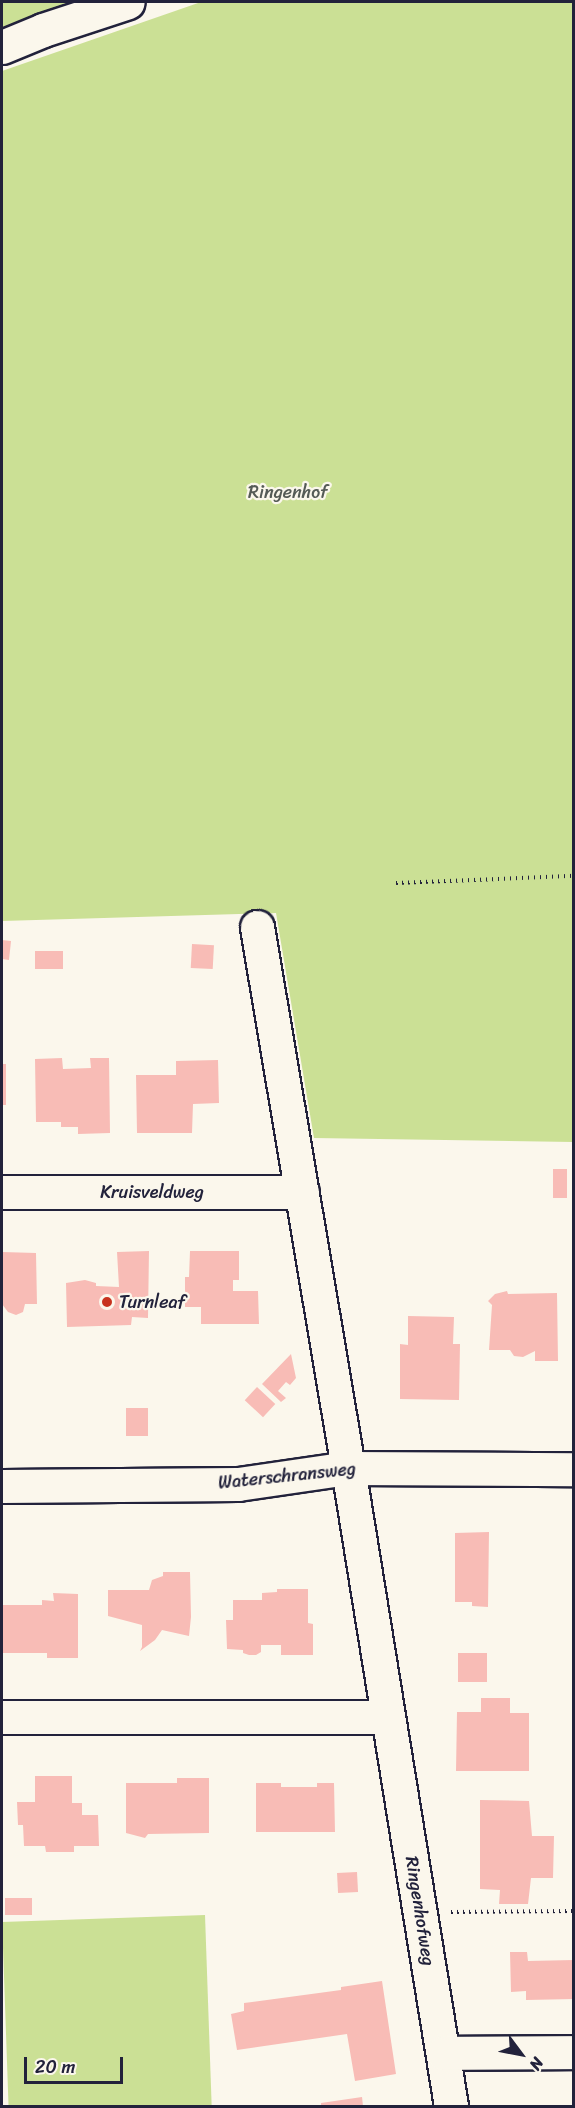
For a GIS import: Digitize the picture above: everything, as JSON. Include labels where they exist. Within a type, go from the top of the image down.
[{"type":"street","points":[[2,48],[43,30],[128,2]]},
{"type":"street","points":[[257,927],[348,1468]]},
{"type":"street","name":"Kruisveldweg","points":[[2,1192],[302,1192]]},
{"type":"street","name":"Waterschransweg","points":[[2,1486],[238,1484],[348,1468],[573,1469]]},
{"type":"street","name":"Ringenhofweg","points":[[348,1468],[451,2106]]},
{"type":"street","points":[[2,1718],[387,1717]]},
{"type":"street","points":[[443,2053],[573,2052]]},
{"type":"path","points":[[396,883],[573,876]]},
{"type":"path","points":[[420,1912],[573,1911]]},
{"type":"green space","points":[[2,2],[89,2],[2,34]]},
{"type":"green space","name":"Ringenhof","points":[[201,2],[573,2],[573,1142],[314,1138],[276,913],[2,921],[2,71]]},
{"type":"green space","points":[[205,1915],[212,2106],[9,2106],[2,1922]]},
{"type":"building","points":[[2,940],[11,941],[9,960],[2,959]]},
{"type":"building","points":[[192,944],[214,945],[213,969],[191,968]]},
{"type":"building","points":[[35,951],[63,951],[63,969],[35,969]]},
{"type":"building","points":[[62,1058],[63,1069],[91,1068],[90,1058],[109,1058],[110,1133],[78,1134],[78,1127],[61,1127],[61,1122],[36,1122],[35,1059]]},
{"type":"building","points":[[218,1060],[219,1103],[193,1104],[192,1133],[137,1133],[136,1075],[176,1075],[176,1061]]},
{"type":"building","points":[[2,1064],[6,1064],[6,1105],[2,1105]]},
{"type":"building","points":[[553,1169],[567,1169],[567,1198],[553,1198]]},
{"type":"building","name":"Turnleaf","points":[[149,1251],[148,1318],[132,1317],[131,1325],[67,1327],[66,1283],[85,1280],[96,1283],[96,1286],[119,1287],[117,1252]]},
{"type":"building","points":[[190,1251],[239,1251],[239,1280],[233,1280],[233,1291],[258,1291],[259,1324],[201,1324],[201,1307],[185,1307],[185,1277],[189,1277]]},
{"type":"building","points":[[2,1252],[36,1253],[37,1304],[25,1304],[23,1312],[16,1315],[8,1312],[2,1304]]},
{"type":"building","points":[[507,1291],[508,1294],[557,1293],[558,1361],[535,1361],[535,1351],[523,1357],[514,1356],[510,1350],[489,1350],[492,1305],[488,1301],[495,1294]]},
{"type":"building","points":[[408,1316],[454,1317],[453,1344],[460,1344],[459,1400],[400,1399],[400,1344],[408,1345]]},
{"type":"building","points":[[291,1354],[296,1378],[290,1385],[286,1382],[278,1391],[286,1398],[281,1402],[262,1384]]},
{"type":"building","points":[[257,1387],[275,1404],[263,1417],[245,1400]]},
{"type":"building","points":[[126,1408],[148,1408],[148,1436],[126,1436]]},
{"type":"building","points":[[489,1532],[488,1607],[472,1606],[472,1602],[455,1602],[455,1533]]},
{"type":"building","points":[[163,1572],[190,1572],[189,1636],[162,1630],[155,1640],[140,1651],[142,1625],[108,1616],[108,1590],[149,1590],[152,1580],[163,1576]]},
{"type":"building","points":[[277,1589],[308,1589],[308,1623],[313,1624],[313,1655],[281,1655],[281,1645],[261,1645],[261,1652],[256,1655],[243,1653],[243,1650],[227,1649],[226,1620],[233,1620],[233,1600],[262,1600],[262,1593],[277,1592]]},
{"type":"building","points":[[53,1593],[78,1594],[78,1658],[47,1658],[47,1653],[2,1653],[2,1605],[42,1605],[42,1600],[54,1601]]},
{"type":"building","points":[[458,1653],[487,1653],[487,1682],[458,1682]]},
{"type":"building","points":[[481,1698],[510,1698],[510,1713],[529,1713],[529,1771],[456,1771],[457,1712],[481,1712]]},
{"type":"building","points":[[35,1776],[72,1776],[72,1803],[82,1803],[82,1815],[98,1815],[99,1846],[74,1846],[74,1852],[46,1852],[45,1846],[24,1846],[23,1825],[18,1825],[17,1802],[35,1802]]},
{"type":"building","points":[[177,1778],[209,1778],[209,1833],[148,1834],[145,1838],[126,1833],[126,1783],[177,1783]]},
{"type":"building","points":[[256,1783],[281,1783],[281,1787],[317,1787],[317,1783],[334,1783],[335,1832],[256,1832]]},
{"type":"building","points":[[480,1800],[529,1801],[532,1836],[554,1836],[553,1878],[531,1878],[528,1904],[499,1904],[500,1890],[480,1889]]},
{"type":"building","points":[[357,1872],[358,1892],[338,1893],[337,1873]]},
{"type":"building","points":[[5,1898],[32,1898],[32,1915],[5,1915]]},
{"type":"building","points":[[510,1952],[527,1952],[528,1961],[574,1960],[574,1999],[526,2000],[526,1991],[511,1992]]},
{"type":"building","points":[[382,1981],[396,2074],[355,2081],[347,2034],[237,2050],[231,2014],[244,2011],[244,2003],[341,1990],[341,1987]]},
{"type":"building","points":[[362,2097],[363,2106],[321,2106],[321,2103]]},
{"type":"place","name":"Turnleaf","points":[[107,1302]]}]
